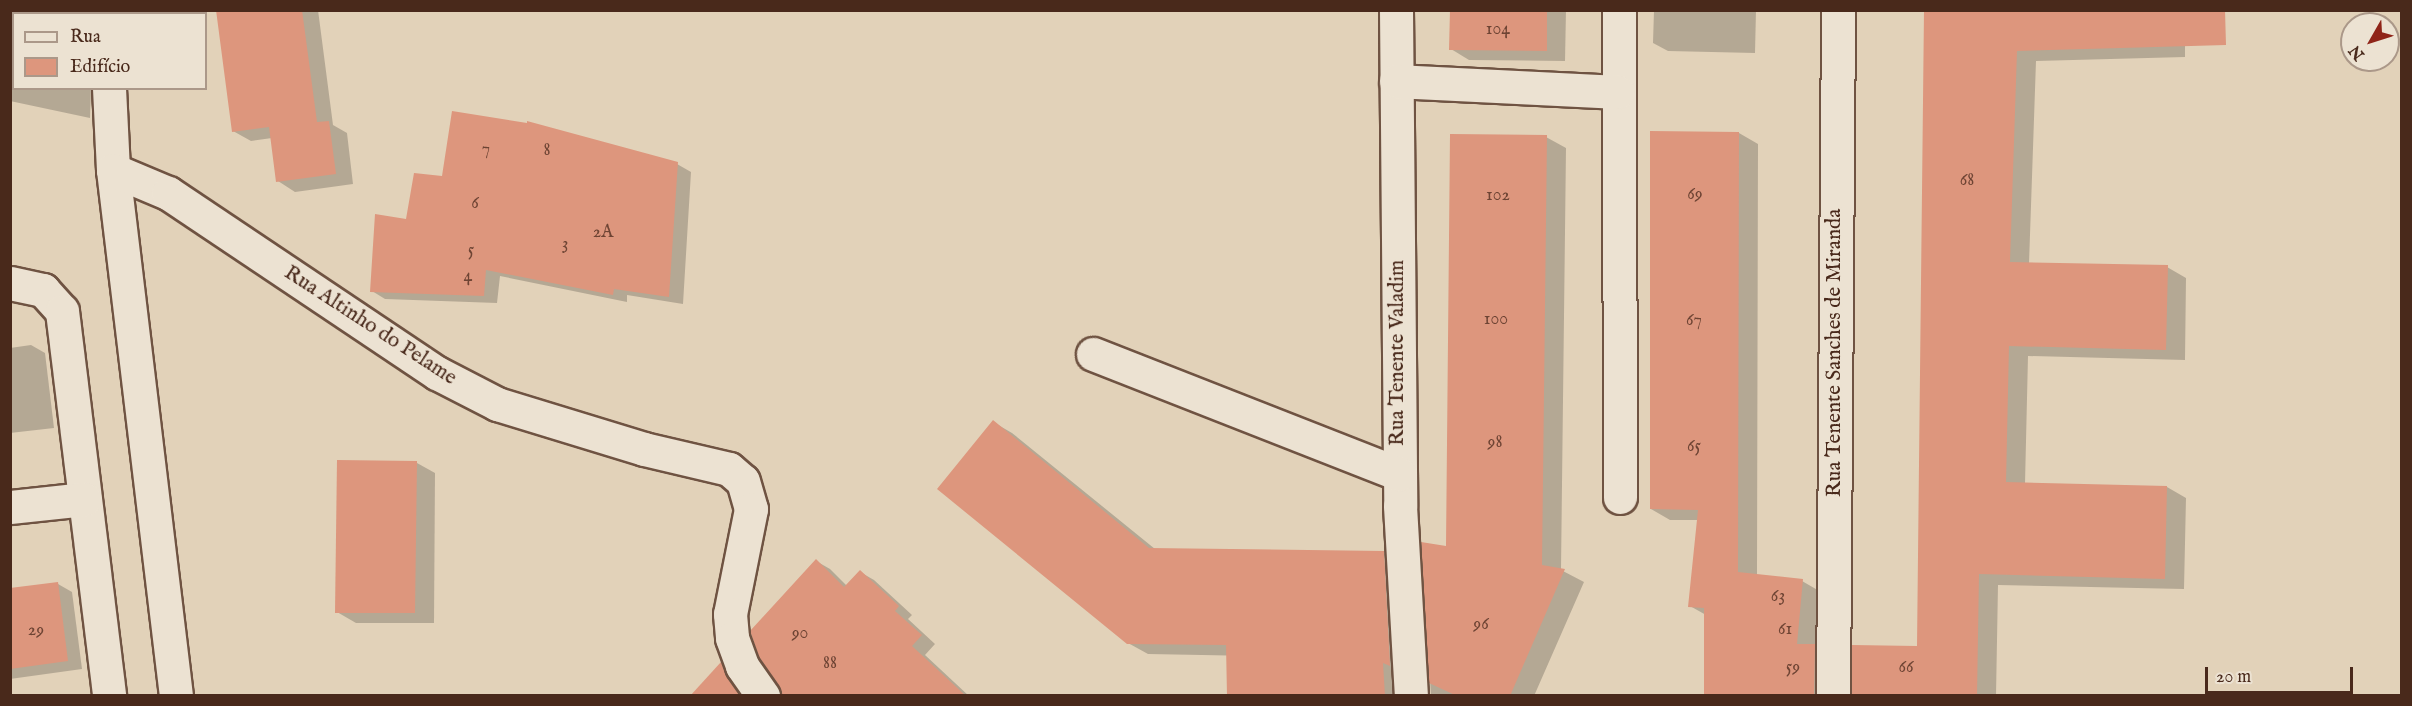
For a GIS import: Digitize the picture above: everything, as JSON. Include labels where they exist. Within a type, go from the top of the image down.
[{"type":"street","name":"Rua Tenente Valadim","points":[[1396,10],[1399,474],[1411,696]]},
{"type":"street","points":[[1618,10],[1620,498]]},
{"type":"street","name":"Rua Tenente Sanches de Miranda","points":[[1833,696],[1838,10]]},
{"type":"street","points":[[1396,81],[1618,92]]},
{"type":"street","points":[[109,90],[113,170],[176,696]]},
{"type":"street","name":"Rua Altinho do Pelame","points":[[113,170],[168,193],[437,373],[497,404],[644,449],[729,469],[743,481],[751,509],[730,614],[732,638],[742,666],[763,696]]},
{"type":"street","points":[[10,283],[43,290],[62,311],[109,696]]},
{"type":"street","points":[[1093,354],[1399,474]]},
{"type":"street","points":[[10,507],[85,499]]},
{"type":"building","points":[[216,10],[302,10],[317,122],[329,121],[336,174],[276,182],[269,127],[232,132]]},
{"type":"building","points":[[1450,10],[1547,10],[1547,51],[1449,50]]},
{"type":"building","points":[[1924,10],[2225,10],[2226,45],[2017,51],[2010,262],[2168,265],[2166,350],[2009,346],[2006,482],[2167,486],[2165,579],[1979,574],[1977,696],[1852,696],[1852,645],[1917,646]]},
{"type":"building","points":[[452,111],[527,123],[527,121],[678,162],[669,297],[614,289],[613,295],[486,270],[484,296],[370,292],[375,214],[406,219],[414,173],[442,176]]},
{"type":"building","points":[[1650,131],[1739,132],[1738,572],[1803,579],[1797,644],[1815,644],[1814,696],[1704,696],[1704,608],[1688,607],[1698,510],[1650,509]]},
{"type":"building","points":[[1450,134],[1547,135],[1542,565],[1565,569],[1510,696],[1457,696],[1429,683],[1421,542],[1446,546]]},
{"type":"building","points":[[993,420],[1149,548],[1384,551],[1390,666],[1383,663],[1385,696],[1227,696],[1226,645],[1127,644],[937,489]]},
{"type":"building","points":[[337,460],[417,461],[415,613],[335,613]]},
{"type":"building","points":[[816,559],[844,587],[860,570],[899,606],[895,611],[922,635],[912,646],[966,696],[782,696],[778,685],[759,657],[750,631]]},
{"type":"building","points":[[58,582],[68,661],[10,669],[10,588]]},
{"type":"building","points":[[721,662],[740,696],[690,696]]}]
